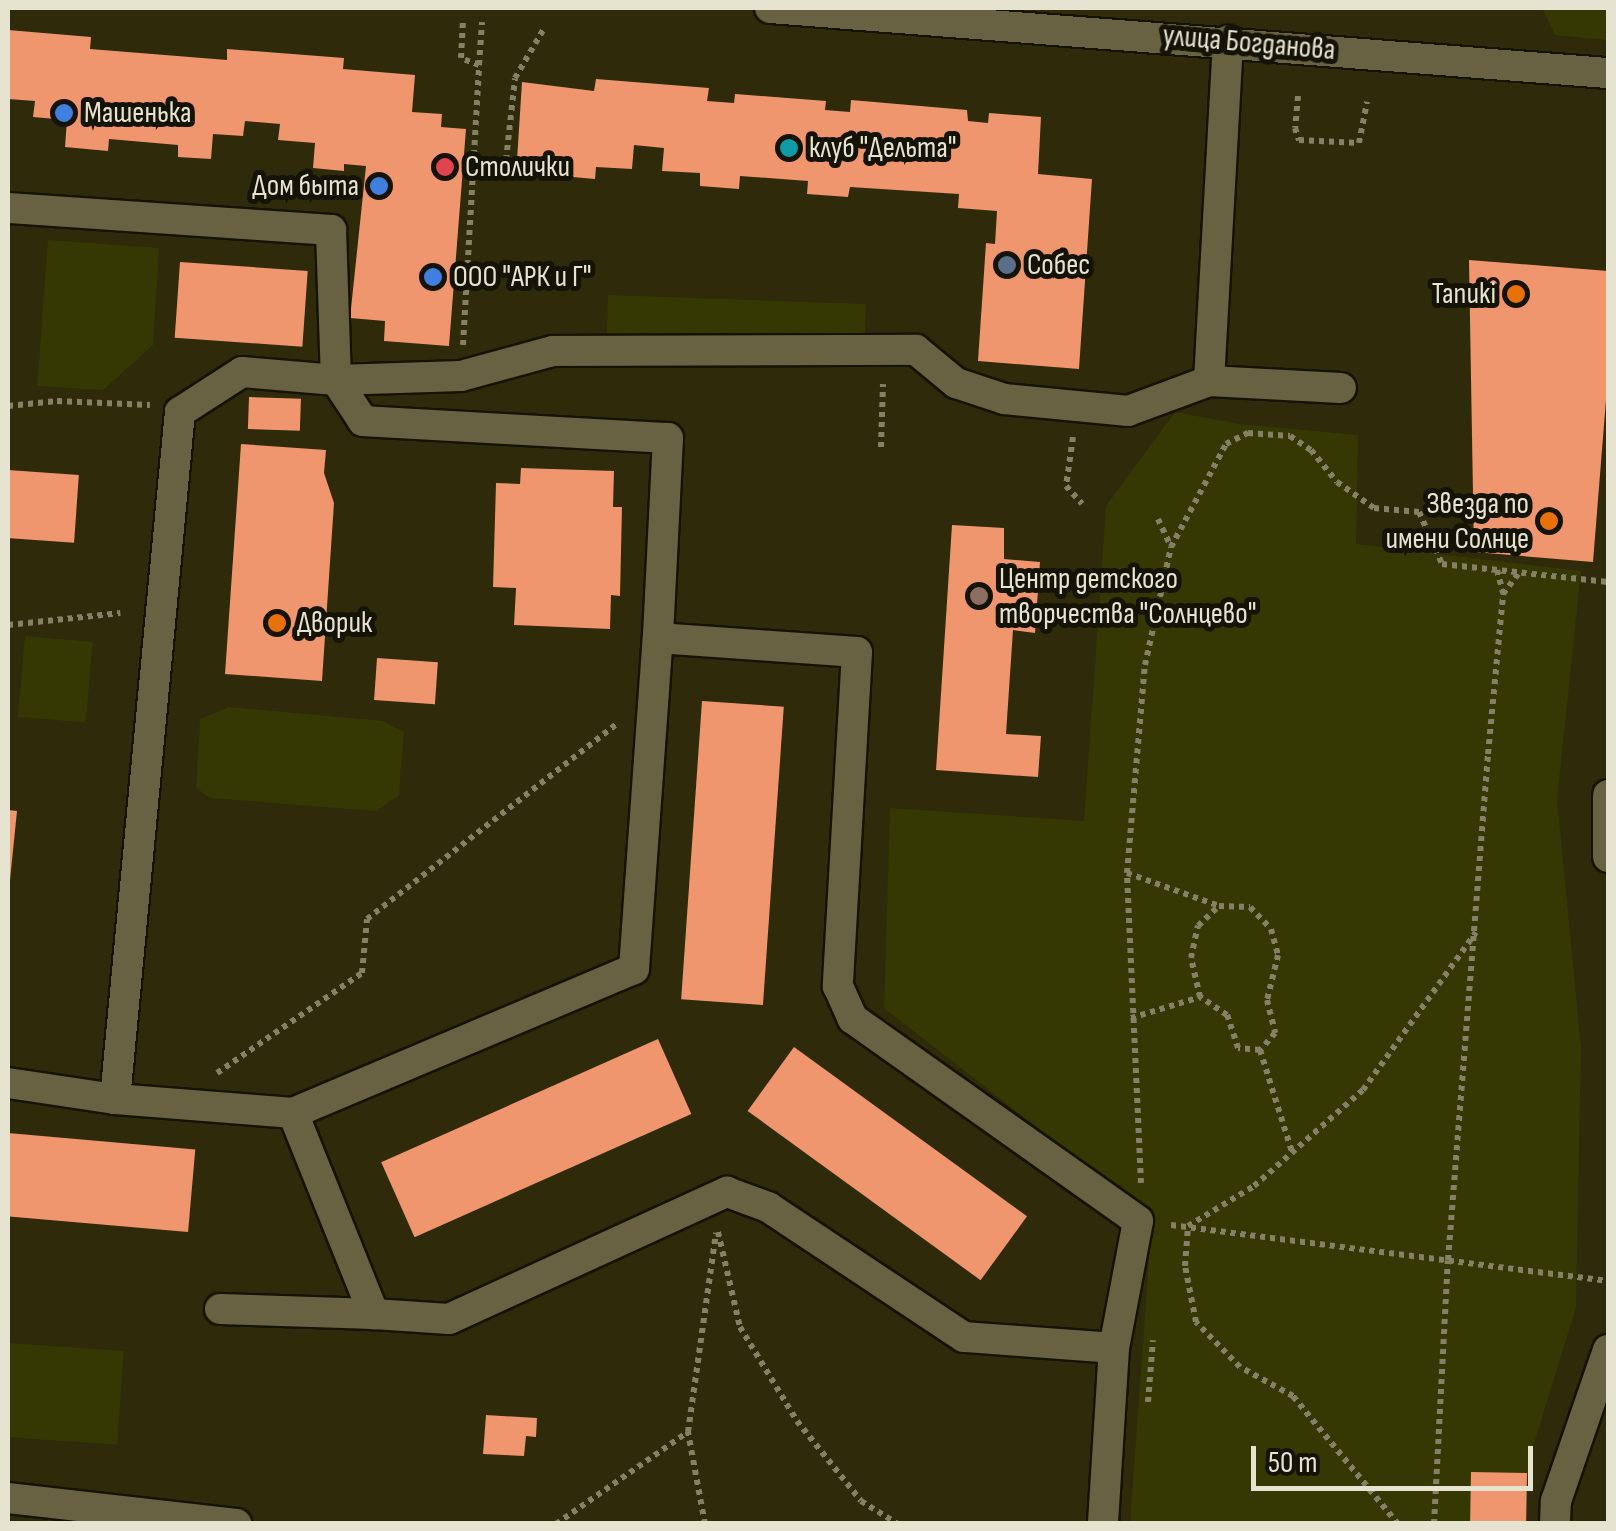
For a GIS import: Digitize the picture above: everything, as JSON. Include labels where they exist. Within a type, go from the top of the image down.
[{"type":"street","name":"улица Богданова","points":[[770,8],[1608,73]]},
{"type":"street","points":[[1209,381],[1228,41]]},
{"type":"street","points":[[8,208],[332,230],[336,380],[363,421],[668,438],[634,969],[293,1113],[115,1100],[8,1082]]},
{"type":"street","points":[[115,1100],[180,412],[242,372],[336,380],[461,376],[554,351],[916,350],[956,384],[1004,399],[1128,411],[1209,381],[1341,388]]},
{"type":"street","points":[[658,638],[857,652],[838,986],[853,1019],[1138,1221],[1114,1348],[1103,1524]]},
{"type":"street","points":[[1608,795],[1608,858]]},
{"type":"street","points":[[293,1113],[374,1314]]},
{"type":"street","points":[[220,1309],[448,1319],[728,1192],[768,1207],[964,1338],[1114,1348]]},
{"type":"street","points":[[716,1226],[728,1192]]},
{"type":"street","points":[[1555,1524],[1556,1501],[1608,1350]]},
{"type":"street","points":[[8,1498],[237,1524]]},
{"type":"path","points":[[463,21],[462,58],[479,65]]},
{"type":"path","points":[[461,376],[482,22]]},
{"type":"path","points":[[506,160],[514,78],[543,30]]},
{"type":"path","points":[[1298,96],[1295,128],[1299,140],[1359,144],[1366,102]]},
{"type":"path","points":[[881,447],[883,384]]},
{"type":"path","points":[[8,406],[76,402],[152,405],[180,412]]},
{"type":"path","points":[[1142,1188],[1127,873],[1145,664],[1171,547],[1226,444],[1248,433],[1290,436],[1311,450],[1337,482],[1374,508],[1418,512],[1442,564],[1608,582]]},
{"type":"path","points":[[1072,440],[1066,486],[1082,504]]},
{"type":"path","points":[[1158,519],[1171,547]]},
{"type":"path","points":[[1434,1524],[1448,1260],[1503,594],[1496,570]]},
{"type":"path","points":[[1503,594],[1519,572]]},
{"type":"path","points":[[8,625],[120,613]]},
{"type":"path","points":[[172,1104],[362,974],[368,919],[654,696]]},
{"type":"path","points":[[1127,873],[1219,906],[1250,907],[1270,928],[1278,956],[1266,1000],[1275,1032],[1260,1050]]},
{"type":"path","points":[[1219,906],[1198,926],[1191,958],[1200,998],[1227,1015],[1238,1048],[1260,1050]]},
{"type":"path","points":[[1188,1226],[1254,1186],[1363,1090],[1477,931]]},
{"type":"path","points":[[1131,1018],[1200,998]]},
{"type":"path","points":[[1260,1050],[1293,1155]]},
{"type":"path","points":[[1163,1224],[1608,1281]]},
{"type":"path","points":[[706,1524],[688,1432],[716,1226]]},
{"type":"path","points":[[716,1226],[740,1328],[797,1421],[861,1501],[898,1524]]},
{"type":"path","points":[[1188,1226],[1185,1266],[1196,1322],[1240,1367],[1293,1396],[1398,1524]]},
{"type":"path","points":[[1148,1411],[1154,1336]]},
{"type":"path","points":[[556,1524],[688,1432]]},
{"type":"shaded area","points":[[1542,8],[1608,8],[1608,40],[1555,35]]},
{"type":"shaded area","points":[[48,240],[159,248],[153,345],[103,390],[37,386]]},
{"type":"shaded area","points":[[608,295],[866,304],[864,349],[606,340]]},
{"type":"shaded area","points":[[1175,412],[1239,424],[1358,435],[1356,544],[1581,571],[1557,799],[1581,1048],[1576,1307],[1531,1453],[1522,1523],[1130,1523],[1152,1217],[884,1008],[890,808],[1084,821],[1106,506]]},
{"type":"shaded area","points":[[25,636],[93,642],[86,723],[18,717]]},
{"type":"shaded area","points":[[229,707],[383,721],[404,732],[399,795],[377,811],[210,798],[196,788],[200,719]]},
{"type":"shaded area","points":[[8,1343],[124,1351],[117,1445],[8,1437]]},
{"type":"building","points":[[8,30],[91,37],[90,49],[227,60],[227,49],[344,58],[343,69],[415,75],[412,112],[442,114],[441,127],[466,129],[449,346],[384,341],[385,321],[350,318],[366,166],[344,164],[344,171],[313,168],[315,143],[278,140],[280,124],[245,121],[243,136],[213,134],[211,159],[178,157],[178,145],[109,139],[108,151],[65,147],[67,120],[33,117],[35,101],[8,99]]},
{"type":"building","points":[[596,79],[709,88],[707,101],[734,103],[735,94],[826,101],[825,110],[850,112],[851,100],[967,110],[968,121],[988,123],[989,113],[1041,117],[1038,174],[1092,179],[1079,369],[978,361],[986,243],[995,244],[997,211],[958,208],[959,194],[850,187],[848,197],[807,194],[808,181],[740,176],[739,189],[700,186],[700,173],[662,171],[664,148],[634,145],[632,169],[596,167],[595,179],[551,175],[553,165],[517,160],[522,82],[594,91]]},
{"type":"building","points":[[1469,260],[1608,271],[1608,375],[1593,562],[1474,552]]},
{"type":"building","points":[[180,262],[308,271],[302,347],[175,338]]},
{"type":"building","points":[[249,397],[301,399],[300,431],[248,429]]},
{"type":"building","points":[[241,444],[326,450],[324,473],[334,503],[322,681],[225,674]]},
{"type":"building","points":[[521,468],[614,471],[613,507],[622,507],[620,596],[611,595],[610,629],[514,625],[516,588],[493,587],[496,483],[520,484]]},
{"type":"building","points":[[8,470],[79,475],[74,543],[8,538]]},
{"type":"building","points":[[952,525],[1004,528],[1004,559],[1040,562],[1035,633],[1013,630],[1006,734],[1041,736],[1038,777],[936,770]]},
{"type":"building","points":[[377,658],[438,662],[435,704],[374,700]]},
{"type":"building","points":[[702,701],[784,707],[763,1005],[681,999]]},
{"type":"building","points":[[8,810],[17,811],[10,880],[8,880]]},
{"type":"building","points":[[658,1039],[691,1114],[415,1237],[381,1162]]},
{"type":"building","points":[[794,1047],[1027,1216],[981,1280],[748,1111]]},
{"type":"building","points":[[8,1133],[195,1149],[188,1232],[8,1216]]},
{"type":"building","points":[[486,1415],[537,1418],[536,1437],[526,1436],[524,1456],[483,1454]]},
{"type":"building","points":[[1471,1472],[1527,1473],[1526,1524],[1470,1524]]},
{"type":"place","name":"Машенька","points":[[64,113]]},
{"type":"place","name":"клуб \"Дельта\"","points":[[789,148]]},
{"type":"place","name":"Столички","points":[[445,167]]},
{"type":"place","name":"Дом быта","points":[[379,186]]},
{"type":"place","name":"Собес","points":[[1007,265]]},
{"type":"place","name":"ООО \"АРК и Г\"","points":[[433,277]]},
{"type":"place","name":"Tanuki","points":[[1516,294]]},
{"type":"place","name":"Звезда по имени Солнце","points":[[1549,521]]},
{"type":"place","name":"Центр детского творчества \"Солнцево\"","points":[[979,596]]},
{"type":"place","name":"Дворик","points":[[277,623]]}]
